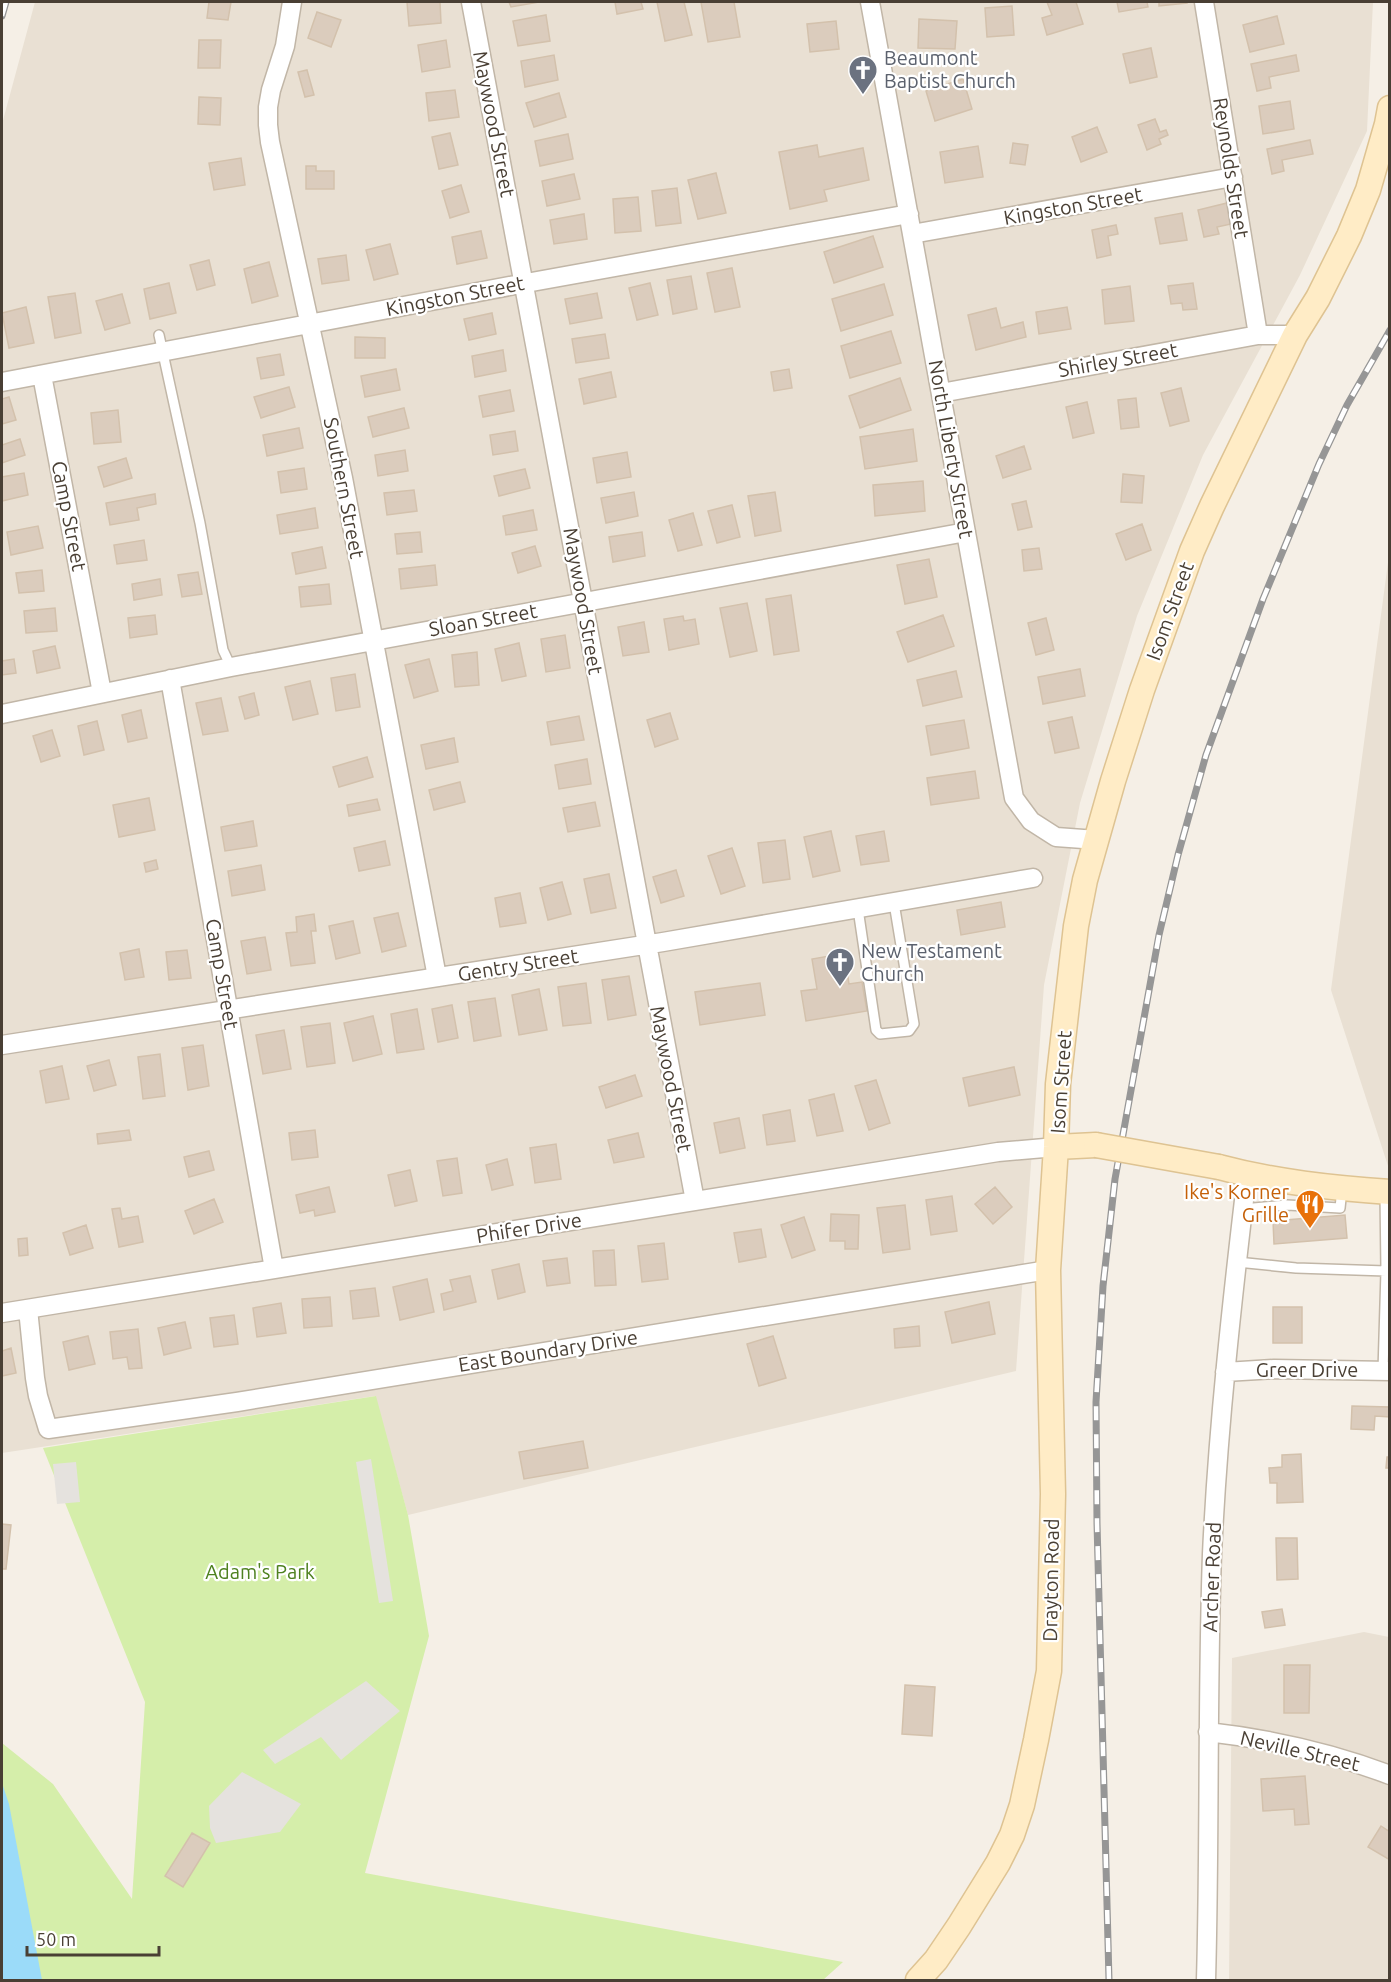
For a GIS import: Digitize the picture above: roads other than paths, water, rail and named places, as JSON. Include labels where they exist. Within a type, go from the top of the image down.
[{"type":"main road","name":"Isom Street","points":[[1056,1147],[1058,1084],[1076,926],[1085,880],[1138,702],[1192,551],[1212,506],[1295,335],[1318,298],[1368,190],[1387,124],[1389,108]]},
{"type":"main road","points":[[1056,1147],[1096,1145],[1304,1185],[1387,1192]]},
{"type":"main road","name":"Drayton Road","points":[[918,1980],[936,1960],[970,1908],[998,1863],[1012,1835],[1022,1805],[1049,1671],[1053,1494],[1048,1270],[1056,1147]]},
{"type":"street","name":"Southern Street","points":[[292,2],[285,46],[271,90],[268,125],[343,478],[437,977]]},
{"type":"street","name":"Maywood Street","points":[[471,2],[695,1201]]},
{"type":"street","name":"North Liberty Street","points":[[870,2],[1014,798],[1031,821],[1056,837],[1097,840]]},
{"type":"street","name":"Reynolds Street","points":[[1204,2],[1258,335]]},
{"type":"street","name":"Kingston Street","points":[[912,234],[1233,177]]},
{"type":"street","name":"Kingston Street","points":[[2,382],[42,375],[161,343],[310,324],[909,214]]},
{"type":"street","name":"Shirley Street","points":[[941,393],[1258,335],[1295,335]]},
{"type":"street","name":"Camp Street","points":[[42,375],[102,693]]},
{"type":"street","name":"Sloan Street","points":[[2,714],[374,640],[966,532]]},
{"type":"street","name":"Camp Street","points":[[170,679],[274,1269]]},
{"type":"street","name":"Gentry Street","points":[[2,1045],[646,945],[1033,878]]},
{"type":"street","name":"Phifer Drive","points":[[2,1313],[998,1152],[1056,1147]]},
{"type":"street","name":"Archer Road","points":[[1206,1980],[1208,1732],[1213,1552],[1225,1372],[1247,1175]]},
{"type":"street","name":"East Boundary Drive","points":[[28,1309],[34,1378],[48,1429],[237,1402],[1048,1270]]},
{"type":"street","name":"Greer Drive","points":[[1225,1372],[1274,1369],[1386,1371]]},
{"type":"street","name":"Neville Street","points":[[1208,1732],[1244,1736],[1312,1751],[1389,1775]]},
{"type":"lane","points":[[161,343],[200,523],[223,650],[231,667]]},
{"type":"lane","points":[[858,909],[876,1030],[880,1034],[909,1031],[914,1024],[894,903]]},
{"type":"lane","points":[[1243,1209],[1287,1204],[1340,1208],[1342,1189]]},
{"type":"lane","points":[[1386,1371],[1387,1192]]},
{"type":"lane","points":[[1237,1262],[1296,1268],[1386,1271]]},
{"type":"water","points":[[2,1783],[9,1804],[42,1980],[2,1980]]},
{"type":"railway","points":[[2,16],[6,2]]},
{"type":"railway","points":[[1109,1980],[1096,1402],[1103,1286],[1115,1179],[1159,935],[1178,855],[1206,755],[1263,599],[1319,464],[1347,405],[1390,330]]},
{"type":"place","name":"Beaumont Baptist Church","points":[[863,96]]},
{"type":"place","name":"New Testament Church","points":[[840,988]]},
{"type":"place","name":"Ike's Korner Grille","points":[[1310,1230]]},
{"type":"park label","name":"Adam's Park","points":[[260,1572]]}]
